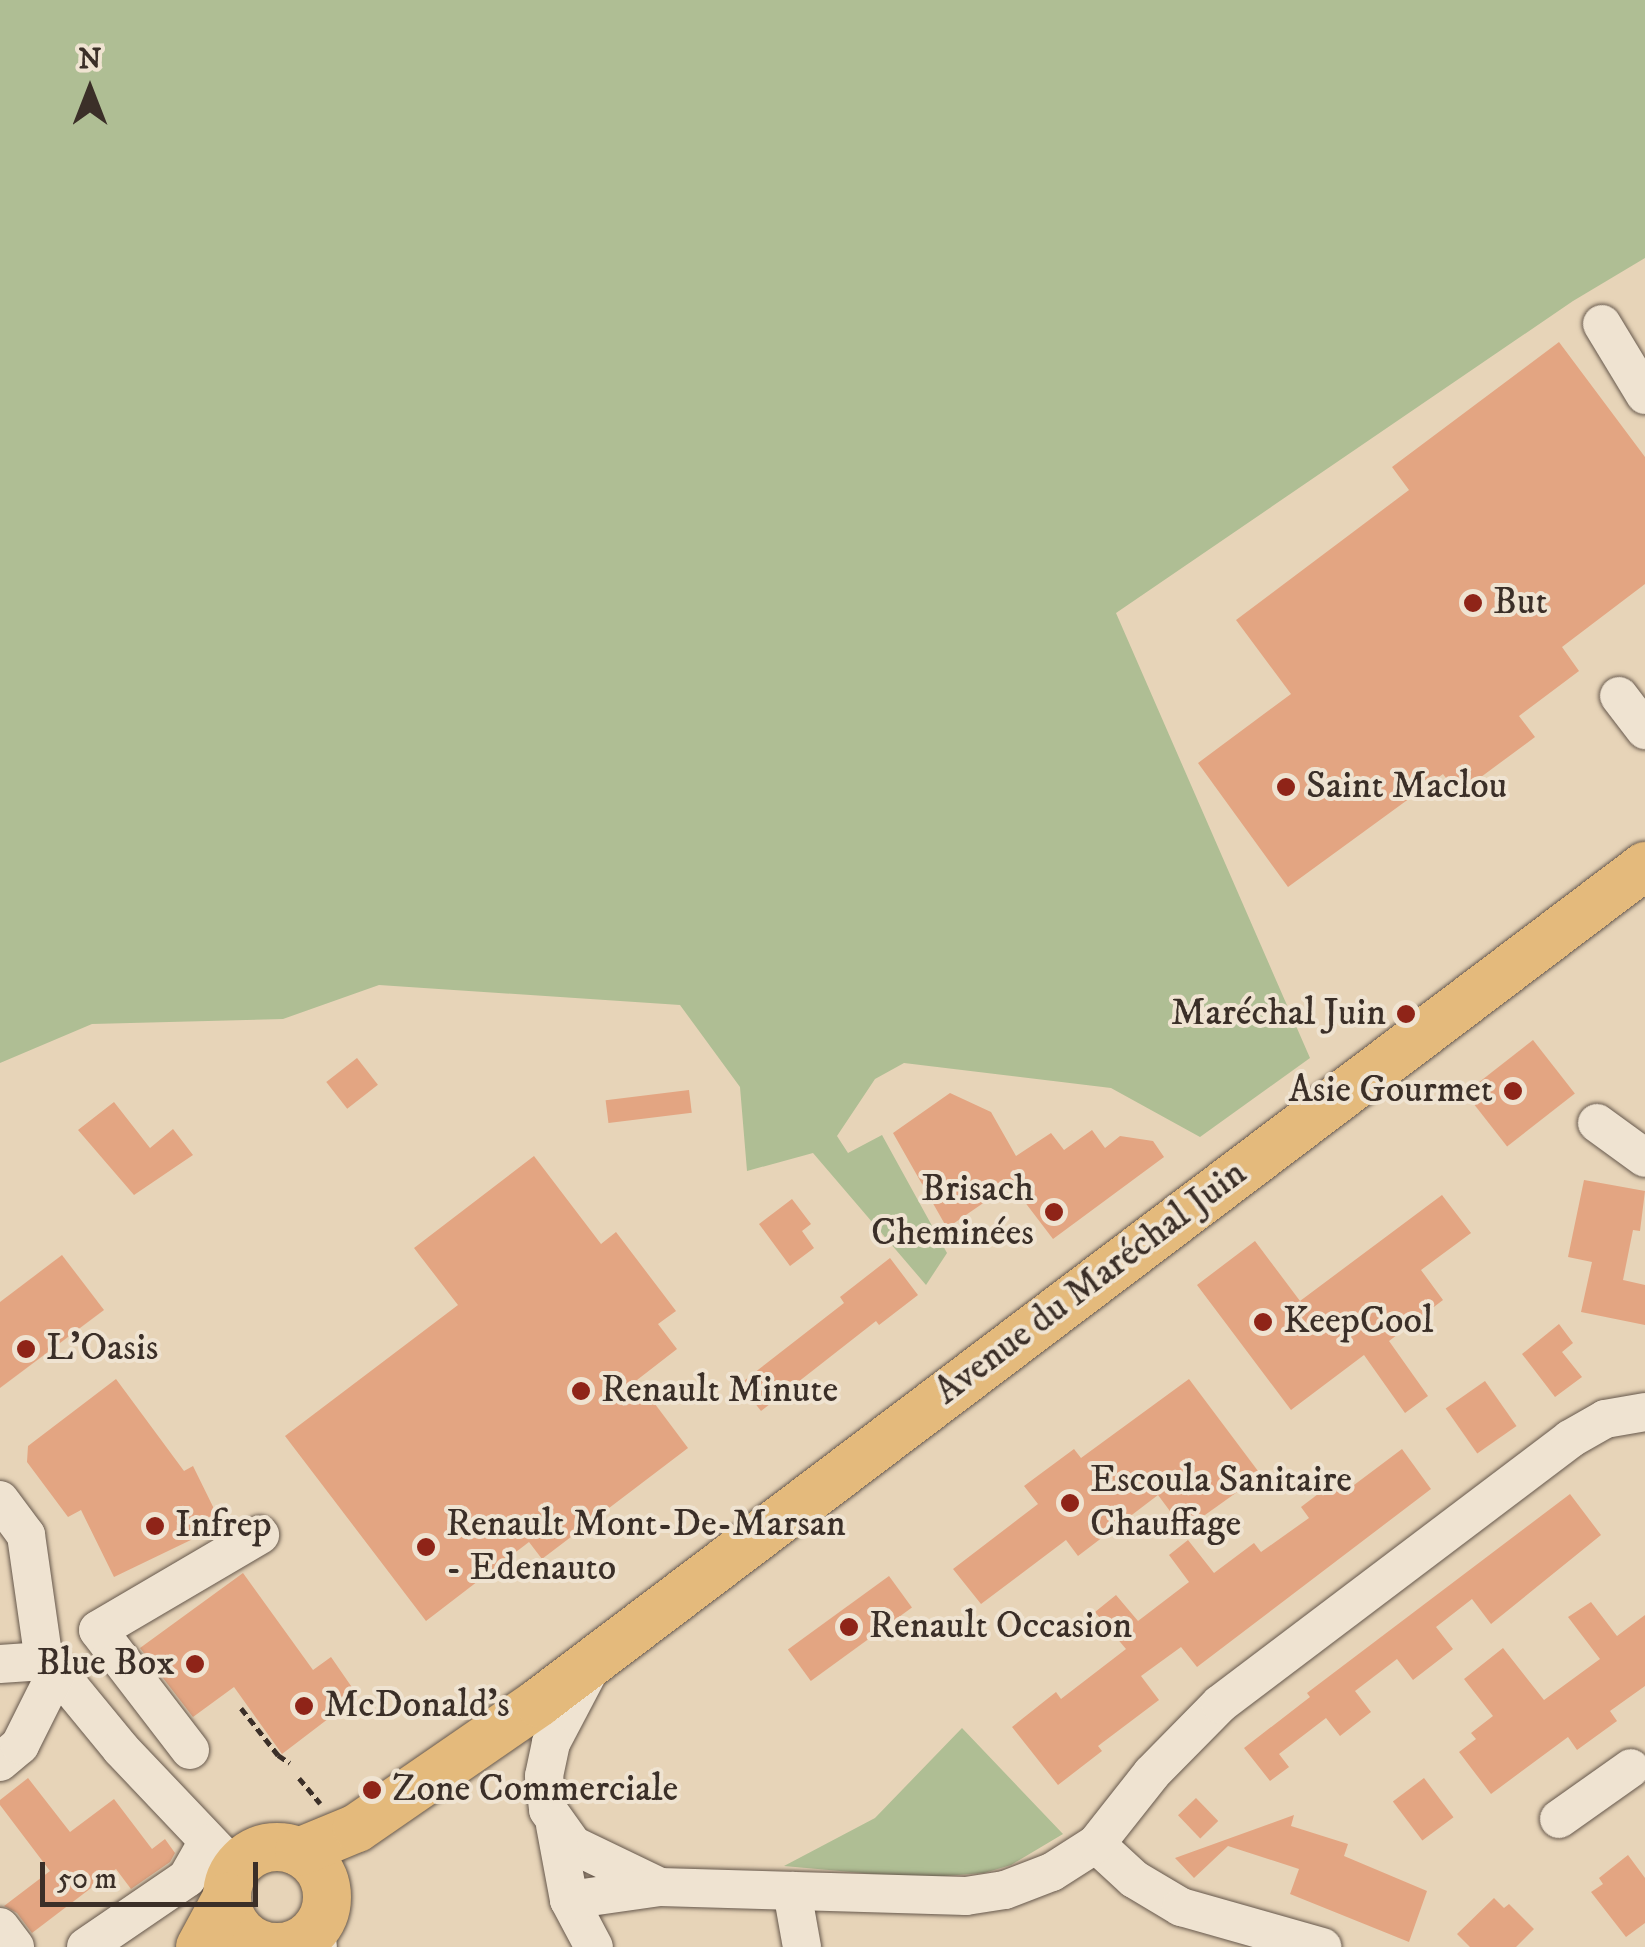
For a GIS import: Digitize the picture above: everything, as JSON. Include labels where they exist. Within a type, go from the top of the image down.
[{"type":"main road","name":"Avenue du Maréchal Juin","points":[[298,1852],[356,1828],[538,1703],[1645,866]]},
{"type":"main road","name":"Avenue du Maréchal Juin","points":[[292,1937],[370,1850],[538,1703]]},
{"type":"main road","points":[[200,1947],[223,1870],[270,1848],[298,1852],[319,1870],[292,1937],[235,1925],[223,1870]]},
{"type":"street","points":[[1602,324],[1644,392]]},
{"type":"street","points":[[1620,696],[1645,730]]},
{"type":"street","points":[[1598,1124],[1645,1158]]},
{"type":"street","points":[[569,1900],[660,1888],[935,1896],[1005,1890],[1052,1872],[1096,1844],[1152,1773],[1220,1704],[1570,1439],[1606,1419],[1645,1412]]},
{"type":"street","points":[[0,1500],[26,1535],[50,1666],[20,1745],[0,1762]]},
{"type":"street","points":[[190,1750],[98,1630],[260,1535]]},
{"type":"street","points":[[594,1947],[569,1900],[544,1794],[551,1743],[598,1657]]},
{"type":"street","points":[[0,1664],[50,1666],[223,1870],[187,1878],[86,1947]]},
{"type":"street","points":[[1558,1819],[1640,1771]]},
{"type":"street","points":[[554,1825],[574,1845],[660,1888]]},
{"type":"street","points":[[1096,1844],[1134,1879],[1181,1907],[1322,1947]]},
{"type":"street","points":[[792,1891],[802,1947]]},
{"type":"street","points":[[0,1927],[15,1947]]},
{"type":"path","points":[[241,1708],[278,1755],[290,1763]]},
{"type":"path","points":[[299,1778],[327,1812]]},
{"type":"green space","points":[[0,0],[1645,0],[1645,258],[1573,301],[1116,613],[1310,1058],[1200,1137],[1111,1088],[904,1063],[875,1079],[837,1136],[848,1153],[882,1135],[947,1253],[926,1285],[813,1153],[747,1171],[740,1087],[680,1005],[379,985],[283,1019],[92,1024],[0,1063]]},
{"type":"green space","points":[[962,1728],[1063,1834],[1011,1865],[984,1873],[918,1878],[784,1866],[875,1818]]},
{"type":"building","points":[[1559,342],[1645,457],[1645,584],[1562,647],[1579,671],[1519,716],[1535,737],[1458,794],[1443,774],[1288,887],[1198,763],[1291,694],[1236,620],[1409,490],[1392,467]]},
{"type":"building","points":[[1533,1040],[1575,1094],[1507,1147],[1465,1093]]},
{"type":"building","points":[[357,1058],[378,1085],[347,1109],[326,1082]]},
{"type":"building","points":[[689,1090],[692,1113],[608,1123],[606,1100]]},
{"type":"building","points":[[950,1093],[991,1112],[1016,1156],[1051,1133],[1064,1150],[1092,1130],[1105,1148],[1120,1136],[1153,1141],[1164,1157],[1053,1239],[1011,1184],[947,1228],[893,1133]]},
{"type":"building","points":[[114,1102],[150,1148],[173,1129],[193,1155],[134,1195],[78,1130]]},
{"type":"building","points":[[534,1156],[601,1244],[616,1232],[676,1311],[658,1324],[677,1349],[637,1380],[688,1448],[542,1559],[529,1542],[426,1621],[285,1436],[458,1305],[414,1248]]},
{"type":"building","points":[[1584,1180],[1645,1191],[1640,1231],[1633,1230],[1623,1280],[1645,1285],[1645,1325],[1581,1312],[1592,1262],[1568,1257]]},
{"type":"building","points":[[1442,1195],[1471,1233],[1421,1270],[1443,1300],[1389,1341],[1428,1396],[1405,1413],[1364,1355],[1291,1410],[1197,1285],[1255,1241],[1300,1301]]},
{"type":"building","points":[[792,1199],[811,1224],[802,1231],[814,1248],[790,1266],[759,1224]]},
{"type":"building","name":"L'Oasis","points":[[62,1255],[104,1310],[0,1388],[0,1302]]},
{"type":"building","points":[[890,1258],[918,1295],[879,1325],[876,1321],[761,1411],[740,1384],[844,1303],[840,1297]]},
{"type":"building","points":[[1559,1324],[1573,1343],[1562,1352],[1582,1377],[1555,1397],[1522,1354]]},
{"type":"building","points":[[116,1379],[184,1471],[193,1466],[222,1525],[114,1577],[81,1510],[68,1517],[27,1462],[28,1446]]},
{"type":"building","points":[[1189,1379],[1261,1475],[1184,1530],[1158,1495],[1078,1556],[1066,1540],[981,1604],[953,1569],[1038,1504],[1024,1486],[1074,1449],[1081,1458]]},
{"type":"building","points":[[1485,1381],[1517,1426],[1477,1454],[1446,1409]]},
{"type":"building","points":[[1402,1449],[1431,1489],[1197,1667],[1181,1647],[1141,1676],[1159,1700],[1098,1746],[1102,1751],[1058,1785],[1012,1727],[1056,1692],[1061,1699],[1126,1649],[1095,1612],[1116,1595],[1138,1621],[1189,1582],[1169,1555],[1188,1540],[1214,1573],[1254,1543],[1261,1552],[1309,1518],[1301,1507],[1322,1491],[1326,1494],[1336,1486],[1342,1494]]},
{"type":"building","points":[[1570,1494],[1601,1535],[1491,1624],[1472,1599],[1436,1627],[1453,1649],[1413,1680],[1397,1659],[1355,1691],[1371,1712],[1340,1736],[1326,1718],[1279,1754],[1289,1767],[1270,1781],[1244,1748],[1310,1697],[1307,1693]]},
{"type":"building","points":[[243,1573],[313,1670],[331,1657],[358,1696],[282,1754],[234,1687],[193,1717],[140,1648]]},
{"type":"building","points":[[889,1576],[912,1608],[811,1681],[788,1649]]},
{"type":"building","points":[[1591,1602],[1617,1636],[1645,1615],[1645,1686],[1610,1711],[1617,1721],[1577,1750],[1568,1737],[1491,1794],[1459,1752],[1476,1739],[1471,1733],[1493,1716],[1464,1679],[1503,1648],[1544,1700],[1600,1659],[1568,1617]]},
{"type":"building","points":[[28,1778],[70,1832],[114,1799],[152,1849],[165,1839],[175,1853],[170,1862],[131,1889],[116,1869],[32,1933],[17,1913],[4,1906],[50,1871],[0,1805],[0,1800]]},
{"type":"building","points":[[1424,1778],[1453,1817],[1422,1841],[1393,1801]]},
{"type":"building","points":[[1196,1798],[1218,1821],[1200,1838],[1178,1815]]},
{"type":"building","points":[[1294,1815],[1291,1826],[1348,1844],[1344,1856],[1427,1891],[1409,1942],[1290,1894],[1299,1869],[1228,1846],[1194,1878],[1175,1858]]},
{"type":"building","points":[[1628,1855],[1645,1878],[1645,1923],[1626,1937],[1591,1892],[1603,1884],[1599,1878]]},
{"type":"building","points":[[1494,1898],[1504,1908],[1509,1904],[1534,1929],[1516,1947],[1470,1947],[1457,1934]]},
{"type":"place","name":"But","points":[[1473,603]]},
{"type":"place","name":"Saint Maclou","points":[[1286,787]]},
{"type":"place","name":"Maréchal Juin","points":[[1406,1014]]},
{"type":"place","name":"Asie Gourmet","points":[[1513,1091]]},
{"type":"place","name":"Brisach Cheminées","points":[[1054,1212]]},
{"type":"place","name":"KeepCool","points":[[1263,1322]]},
{"type":"place","name":"L'Oasis","points":[[26,1349]]},
{"type":"place","name":"Renault Minute","points":[[581,1391]]},
{"type":"place","name":"Escoula Sanitaire Chauffage","points":[[1070,1503]]},
{"type":"place","name":"Infrep","points":[[155,1526]]},
{"type":"place","name":"Renault Mont-De-Marsan - Edenauto","points":[[426,1547]]},
{"type":"place","name":"Renault Occasion","points":[[849,1627]]},
{"type":"place","name":"Blue Box","points":[[195,1664]]},
{"type":"place","name":"McDonald's","points":[[304,1706]]},
{"type":"place","name":"Zone Commerciale","points":[[372,1790]]}]
